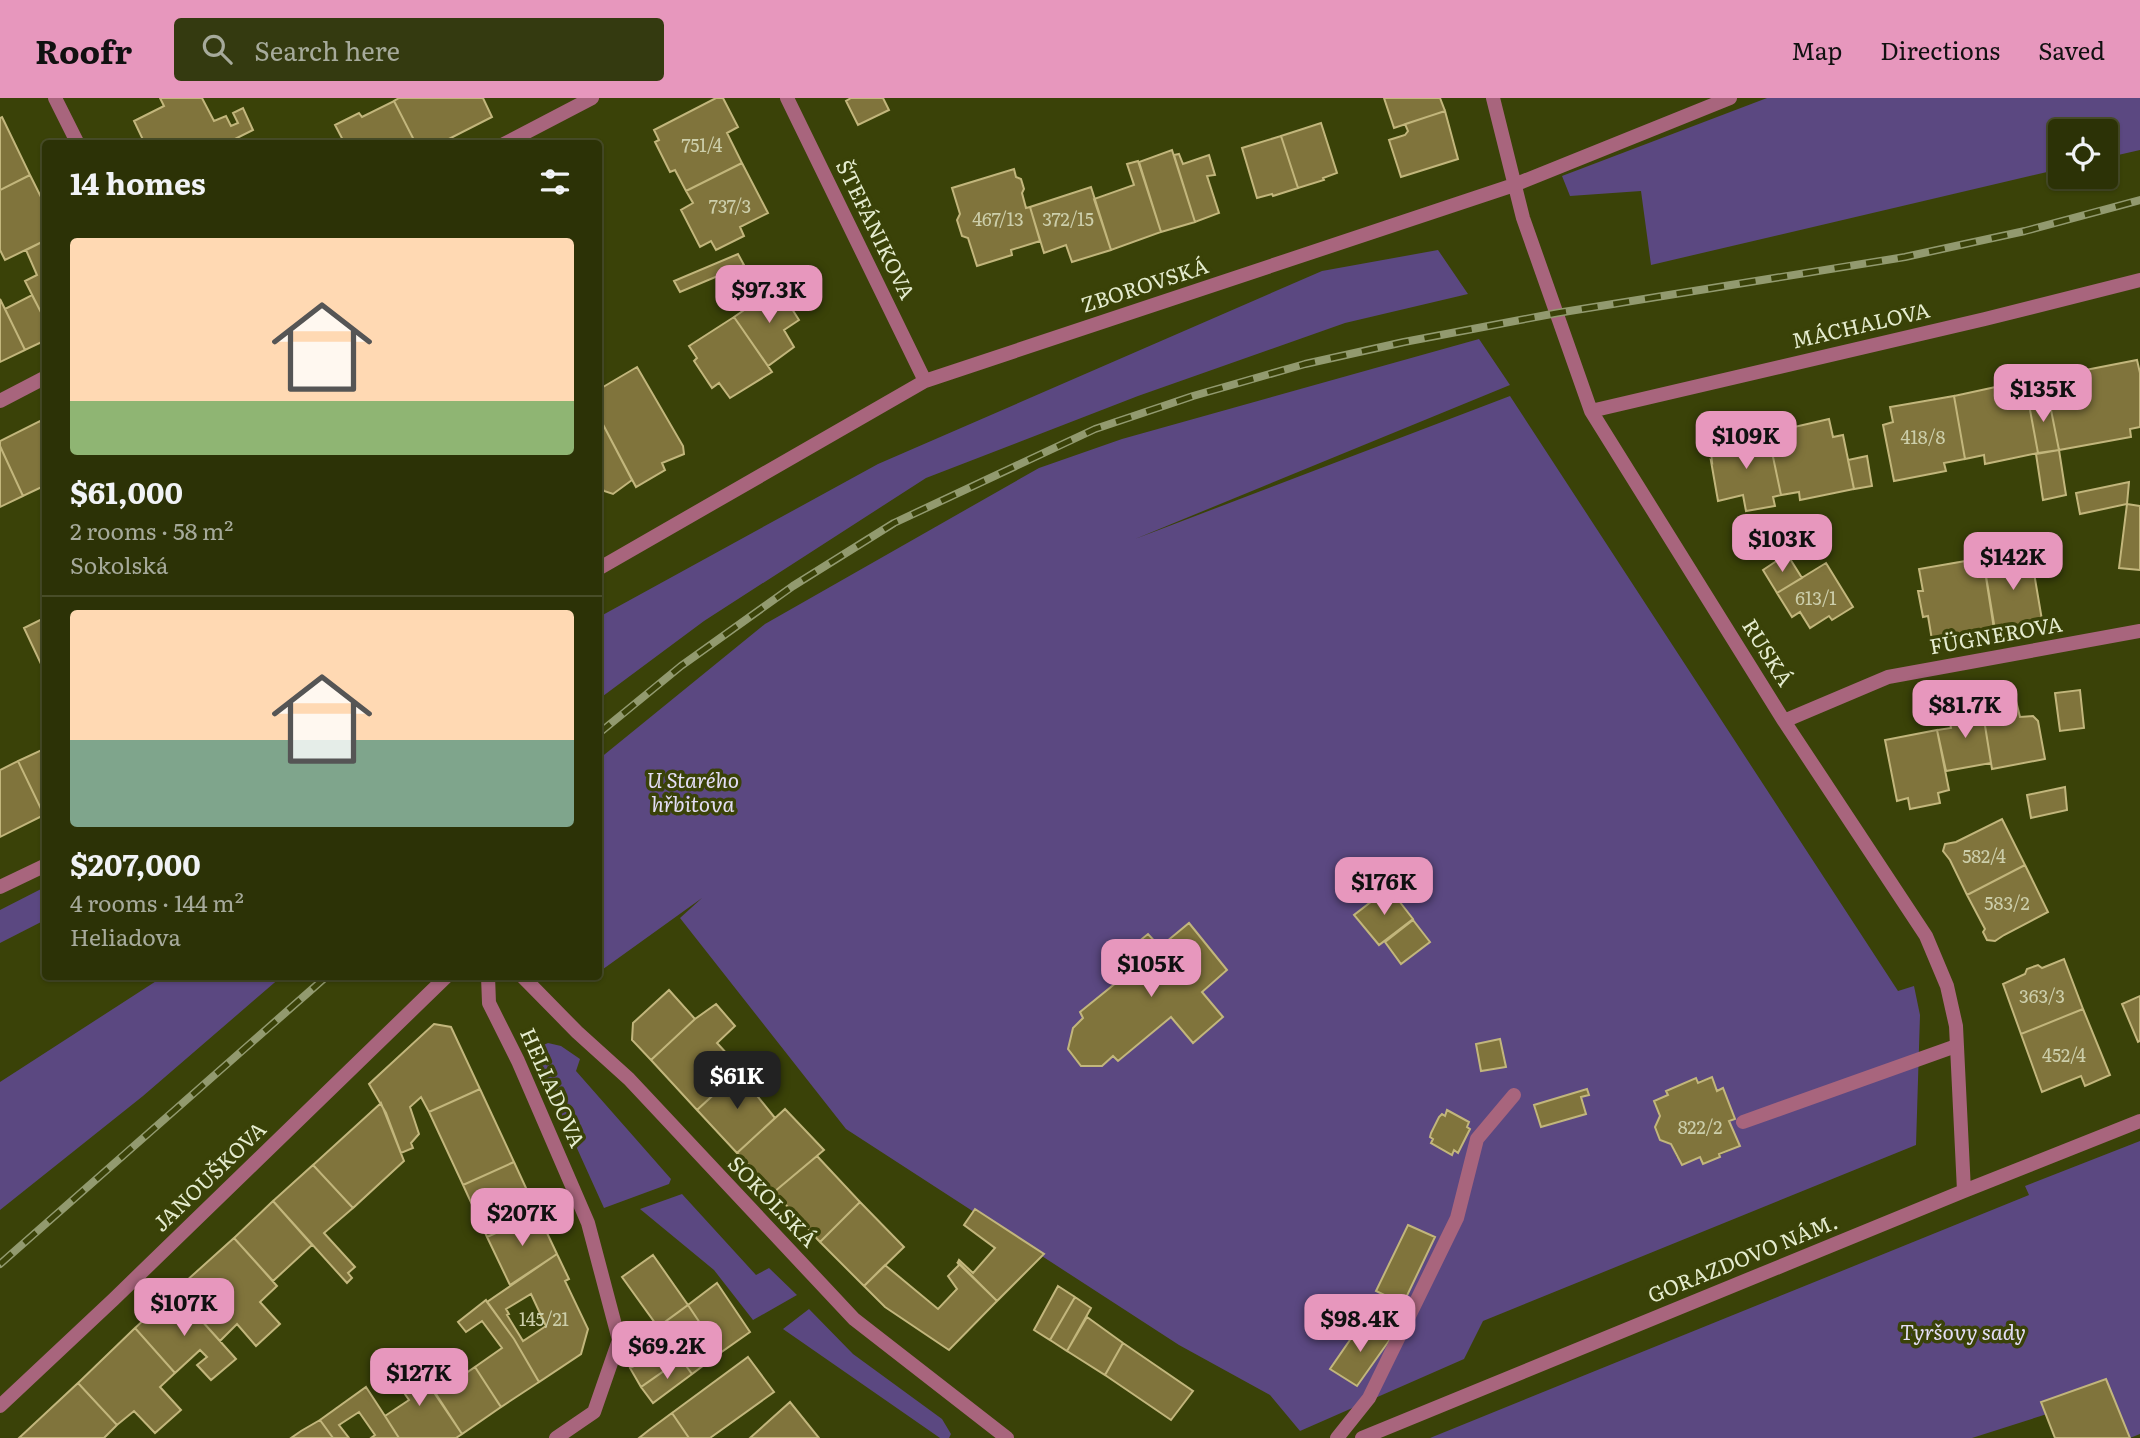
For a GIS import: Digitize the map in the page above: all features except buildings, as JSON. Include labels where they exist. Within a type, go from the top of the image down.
[{"type":"street","points":[[55,98],[76,140]]},
{"type":"street","points":[[511,140],[592,98]]},
{"type":"street","name":"ŠTEFÁNIKOVA","points":[[787,98],[925,381]]},
{"type":"street","name":"RUSKÁ","points":[[1493,98],[1523,218],[1591,411],[1784,721],[1926,936],[1947,986],[1956,1026],[1964,1191]]},
{"type":"street","name":"ZBOROVSKÁ","points":[[602,567],[925,381],[1514,185],[1730,98]]},
{"type":"street","name":"MÁCHALOVA","points":[[1591,411],[2140,280]]},
{"type":"street","points":[[0,401],[42,379]]},
{"type":"street","name":"FÜGNEROVA","points":[[1784,721],[1888,677],[2140,631]]},
{"type":"street","points":[[0,887],[42,866]]},
{"type":"street","name":"JANOUŠKOVA","points":[[0,1406],[443,980]]},
{"type":"street","name":"HELIADOVA","points":[[488,980],[489,1003],[518,1061],[588,1223],[619,1340],[594,1412],[556,1438]]},
{"type":"street","name":"SOKOLSKÁ","points":[[526,980],[577,1032],[629,1079],[854,1319],[990,1434],[1007,1438]]},
{"type":"street","points":[[1743,1122],[1956,1046]]},
{"type":"street","points":[[1337,1438],[1369,1398],[1457,1218],[1477,1139],[1514,1094]]},
{"type":"street","name":"GORAZDOVO NÁM.","points":[[1362,1438],[2140,1121]]},
{"type":"green space","points":[[1767,98],[2140,98],[2140,150],[2118,155],[2118,119],[2048,119],[2048,172],[1651,265],[1641,191],[1570,196],[1562,176]]},
{"type":"green space","points":[[1438,250],[1468,294],[1345,323],[1138,396],[926,478],[704,621],[602,697],[602,615],[878,464],[1322,271]]},
{"type":"green space","name":"U Starého hřbitova","points":[[1479,339],[1510,385],[1135,539],[1510,396],[1898,991],[1914,986],[1920,1015],[1916,1145],[1483,1321],[1464,1359],[1300,1431],[1270,1395],[1179,1345],[846,1129],[680,918],[702,898],[602,970],[602,757],[765,624],[1039,468],[1122,439]],"holes":[[[1712,1077],[1717,1091],[1722,1088],[1729,1121],[1740,1146],[1703,1163],[1700,1157],[1677,1158],[1671,1144],[1660,1140],[1655,1127],[1660,1116],[1654,1102],[1668,1095],[1666,1091]]]},
{"type":"green space","points":[[42,889],[42,922],[0,943],[0,910]]},
{"type":"green space","points":[[158,980],[278,980],[143,1096],[0,1210],[0,1082]]},
{"type":"green space","points":[[548,1043],[561,1046],[580,1059],[576,1071],[671,1179],[669,1184],[604,1208],[538,1062],[536,1053],[541,1046]]},
{"type":"green space","name":"Tyršovy sady","points":[[2140,1141],[2140,1434],[2130,1438],[2105,1379],[2041,1402],[2047,1414],[1972,1438],[1430,1438],[2029,1195],[2025,1186]]},
{"type":"green space","points":[[682,1194],[756,1275],[769,1268],[797,1295],[753,1320],[714,1270],[640,1209]]},
{"type":"green space","points":[[809,1309],[853,1354],[942,1419],[951,1434],[949,1438],[940,1438],[783,1329]]},
{"type":"railway","points":[[602,731],[681,666],[793,586],[894,523],[1095,429],[1193,396],[1305,364],[1404,342],[1557,313],[1905,257],[2025,231],[2140,200]]},
{"type":"railway","points":[[0,1264],[322,980]]}]
